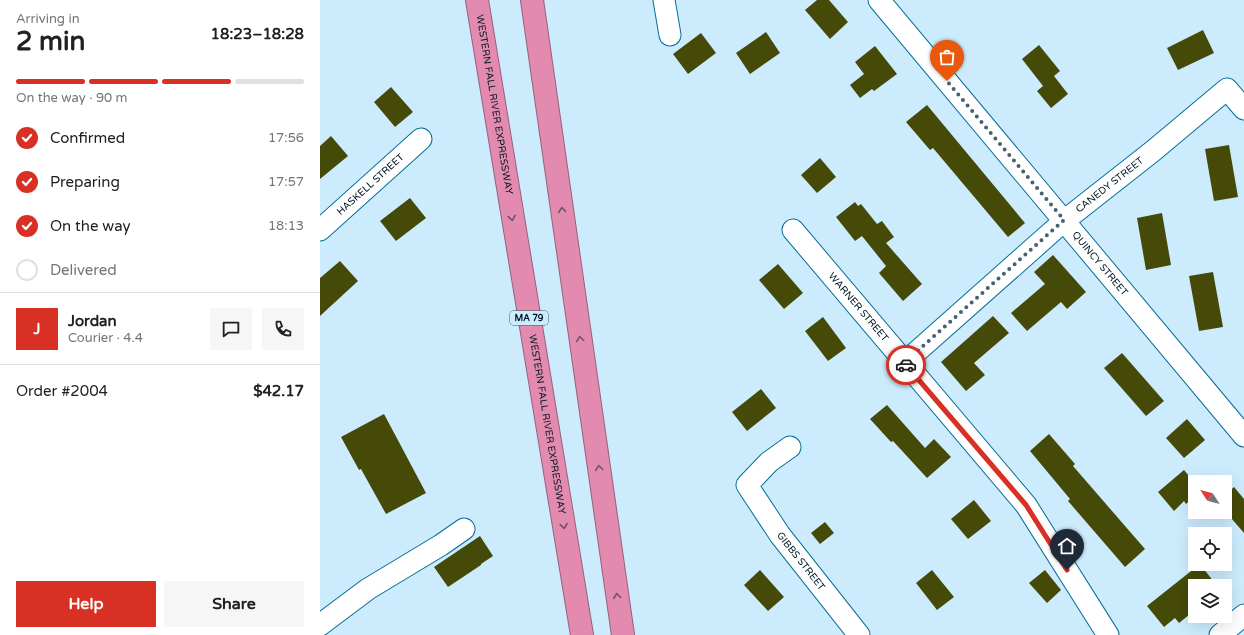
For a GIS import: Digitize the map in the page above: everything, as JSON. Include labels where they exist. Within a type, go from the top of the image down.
[{"type":"highway","name":"WESTERN FALL RIVER EXPRESSWAY","points":[[477,0],[582,635]]},
{"type":"highway","points":[[532,0],[623,635]]},
{"type":"street","points":[[664,0],[670,35]]},
{"type":"street","name":"QUINCY STREET","points":[[879,0],[1244,436]]},
{"type":"street","name":"CANEDY STREET","points":[[904,363],[1064,220],[1153,151],[1227,89],[1244,109]]},
{"type":"street","name":"HASKELL STREET","points":[[320,230],[422,139]]},
{"type":"street","name":"WARNER STREET","points":[[793,230],[904,363],[1026,505],[1108,635]]},
{"type":"street","name":"GIBBS STREET","points":[[790,447],[769,462],[747,485],[780,535],[859,635]]},
{"type":"street","points":[[320,625],[368,589],[441,545],[464,529]]},
{"type":"street","points":[[1220,635],[1244,615]]},
{"type":"building","points":[[817,0],[829,0],[848,22],[830,39],[805,10]]},
{"type":"building","points":[[1203,30],[1214,53],[1178,70],[1167,48]]},
{"type":"building","points":[[766,32],[780,53],[750,74],[736,53]]},
{"type":"building","points":[[701,33],[716,53],[688,74],[673,54]]},
{"type":"building","points":[[1039,45],[1060,71],[1054,76],[1068,94],[1051,108],[1037,91],[1043,86],[1022,59]]},
{"type":"building","points":[[875,46],[897,74],[874,91],[872,89],[860,98],[850,85],[864,74],[855,62]]},
{"type":"building","points":[[391,87],[413,112],[395,127],[374,102]]},
{"type":"building","points":[[927,105],[1025,223],[1008,237],[933,148],[930,150],[906,122]]},
{"type":"building","points":[[331,136],[348,156],[320,179],[320,146]]},
{"type":"building","points":[[1229,145],[1238,197],[1214,201],[1205,149]]},
{"type":"building","points":[[820,158],[836,177],[817,193],[801,175]]},
{"type":"building","points":[[410,198],[426,218],[396,241],[380,221]]},
{"type":"building","points":[[855,202],[858,206],[861,204],[877,224],[882,221],[894,237],[886,243],[922,284],[903,301],[879,273],[886,266],[862,236],[855,241],[836,217]]},
{"type":"building","points":[[1162,213],[1171,265],[1146,270],[1137,218]]},
{"type":"building","points":[[1053,255],[1086,292],[1067,309],[1061,302],[1027,331],[1011,313],[1045,284],[1034,272]]},
{"type":"building","points":[[340,261],[358,281],[320,316],[320,278]]},
{"type":"building","points":[[778,264],[803,293],[784,309],[759,280]]},
{"type":"building","points":[[1213,272],[1223,327],[1199,331],[1189,276]]},
{"type":"building","points":[[993,316],[1009,333],[974,363],[985,375],[966,391],[941,362]]},
{"type":"building","points":[[823,317],[846,348],[828,361],[805,331]]},
{"type":"building","points":[[1122,353],[1164,401],[1146,416],[1104,368]]},
{"type":"building","points":[[761,389],[776,408],[747,431],[732,412]]},
{"type":"building","points":[[887,405],[925,448],[934,439],[951,457],[927,478],[893,441],[891,442],[870,419]]},
{"type":"building","points":[[384,414],[426,493],[386,514],[341,437]]},
{"type":"building","points":[[1187,419],[1205,440],[1184,458],[1166,438]]},
{"type":"building","points":[[1049,434],[1075,464],[1073,466],[1145,549],[1125,567],[1068,501],[1070,499],[1030,451]]},
{"type":"building","points":[[1184,470],[1188,475],[1188,502],[1186,504],[1184,501],[1174,511],[1158,492]]},
{"type":"building","points":[[1234,487],[1244,499],[1244,533],[1232,519],[1232,489]]},
{"type":"building","points":[[974,500],[991,521],[968,539],[951,519]]},
{"type":"building","points":[[825,522],[834,533],[820,544],[811,533]]},
{"type":"building","points":[[480,536],[493,556],[448,587],[434,567]]},
{"type":"building","points":[[760,570],[784,597],[768,611],[744,585]]},
{"type":"building","points":[[932,570],[954,597],[937,610],[916,583]]},
{"type":"building","points":[[1045,570],[1061,590],[1047,603],[1029,583]]},
{"type":"building","points":[[1191,571],[1205,571],[1212,579],[1188,579],[1188,616],[1179,623],[1175,618],[1164,627],[1147,606]]},
{"type":"way so far","points":[[906,365],[904,363],[1010,270],[1064,220],[947,81]]},
{"type":"route","points":[[906,365],[1026,505],[1067,570]]}]
